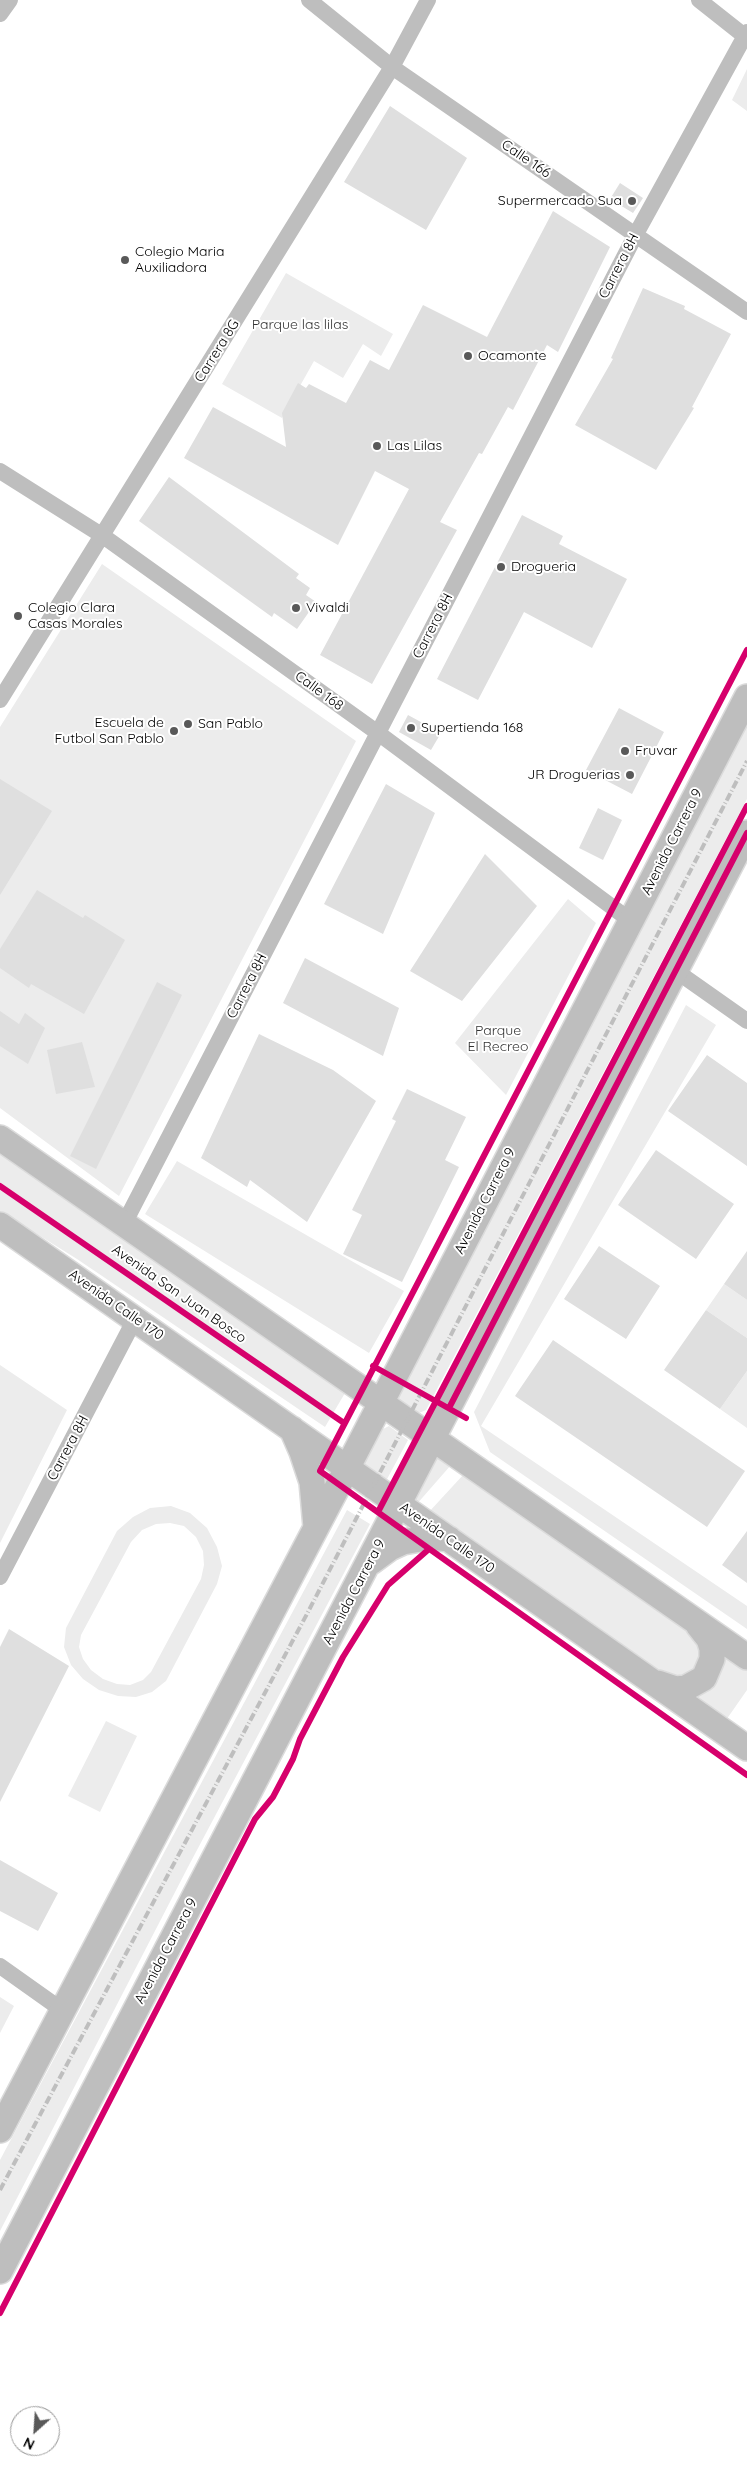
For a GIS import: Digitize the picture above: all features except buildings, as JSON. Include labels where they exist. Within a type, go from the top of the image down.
[{"type":"main road","name":"Avenida Carrera 9","points":[[0,2130],[347,1468],[747,697]]},
{"type":"main road","name":"Avenida Carrera 9","points":[[0,2271],[434,1439],[747,833]]},
{"type":"main road","points":[[0,1138],[747,1657]]},
{"type":"main road","name":"Avenida Calle 170","points":[[0,1224],[747,1748]]},
{"type":"main road","points":[[292,1429],[300,1444],[312,1482],[316,1527]]},
{"type":"main road","points":[[369,1563],[390,1548],[403,1542],[432,1537],[449,1539]]},
{"type":"main road","points":[[647,1677],[666,1687],[686,1688],[704,1678],[709,1669],[712,1659],[710,1639],[704,1630],[681,1612]]},
{"type":"street","points":[[0,14],[10,0]]},
{"type":"street","name":"Calle 166","points":[[308,0],[392,67],[747,312]]},
{"type":"street","name":"Carrera 8G","points":[[0,700],[392,67],[428,0]]},
{"type":"street","points":[[700,0],[746,35]]},
{"type":"street","name":"Carrera 8H","points":[[124,1224],[636,234],[746,35]]},
{"type":"street","name":"Calle 168","points":[[0,471],[103,536],[378,733],[631,921]]},
{"type":"street","points":[[676,971],[747,1021]]},
{"type":"street","name":"Carrera 8H","points":[[0,1577],[135,1319]]},
{"type":"street","points":[[0,1966],[62,2010]]},
{"type":"green space","points":[[747,69],[747,111],[732,100]]},
{"type":"green space","name":"Parque las lilas","points":[[286,273],[393,334],[381,356],[363,344],[343,378],[314,361],[282,418],[222,384]]},
{"type":"green space","points":[[102,564],[356,741],[119,1196],[0,1108],[0,727]]},
{"type":"green space","points":[[747,720],[747,799],[426,1410],[419,1413],[400,1402],[398,1397]]},
{"type":"green space","name":"Parque El Recreo","points":[[568,899],[596,923],[506,1095],[455,1043]]},
{"type":"green space","points":[[686,1005],[716,1025],[481,1426],[747,1606],[747,1629],[490,1452],[474,1412]]},
{"type":"green space","points":[[0,1150],[345,1393],[325,1427],[77,1259],[0,1211]]},
{"type":"green space","points":[[177,1161],[404,1291],[369,1353],[145,1214]]},
{"type":"green space","points":[[724,1284],[747,1300],[747,1338],[706,1310]]},
{"type":"green space","points":[[0,1365],[67,1410],[0,1543]]},
{"type":"green space","points":[[747,1371],[747,1428],[720,1409]]},
{"type":"green space","points":[[389,1426],[408,1440],[386,1481],[365,1466],[365,1462],[383,1429]]},
{"type":"green space","points":[[438,1456],[451,1465],[416,1505],[411,1496],[432,1460]]},
{"type":"green space","points":[[464,1474],[701,1638],[701,1669],[683,1682],[647,1664],[428,1513]]},
{"type":"green space","points":[[171,1506],[190,1513],[207,1528],[217,1547],[222,1566],[217,1584],[166,1681],[152,1692],[136,1697],[118,1696],[99,1690],[83,1679],[71,1665],[64,1647],[66,1628],[117,1531],[133,1517],[150,1508]],"holes":[[[170,1523],[184,1526],[196,1537],[203,1551],[204,1565],[201,1579],[151,1672],[143,1680],[130,1685],[117,1684],[103,1679],[91,1670],[83,1659],[79,1647],[81,1635],[131,1542],[142,1530],[156,1524]]]},
{"type":"green space","points":[[347,1510],[370,1524],[188,1867],[0,2231],[0,2160]]},
{"type":"green space","points":[[724,1651],[747,1667],[747,1690],[724,1723],[691,1700],[711,1687]]},
{"type":"green space","points":[[106,1721],[137,1736],[100,1812],[68,1796]]},
{"type":"green space","points":[[0,1997],[14,2006],[0,2033]]},
{"type":"railway","points":[[0,2190],[308,1612],[747,761]]},
{"type":"cycle path","points":[[747,650],[320,1471],[747,1775]]},
{"type":"cycle path","points":[[378,1512],[747,806]]},
{"type":"cycle path","points":[[449,1408],[747,833]]},
{"type":"cycle path","name":"Avenida San Juan Bosco","points":[[0,1186],[344,1423]]},
{"type":"cycle path","points":[[373,1366],[466,1418]]},
{"type":"cycle path","points":[[0,2313],[255,1819],[273,1797],[293,1759],[300,1739],[343,1657],[388,1585],[429,1549]]},
{"type":"place","name":"Supermercado Sua","points":[[632,201]]},
{"type":"place","name":"Colegio Maria Auxiliadora","points":[[125,260]]},
{"type":"place","name":"Ocamonte","points":[[468,356]]},
{"type":"place","name":"Las Lilas","points":[[377,446]]},
{"type":"place","name":"Drogueria","points":[[501,567]]},
{"type":"place","name":"Vivaldi","points":[[296,608]]},
{"type":"place","name":"Colegio Clara Casas Morales","points":[[18,616]]},
{"type":"place","name":"San Pablo","points":[[188,724]]},
{"type":"place","name":"Supertienda 168","points":[[411,728]]},
{"type":"place","name":"Escuela de Futbol San Pablo","points":[[174,731]]},
{"type":"place","name":"Fruvar","points":[[625,751]]},
{"type":"place","name":"JR Droguerias","points":[[630,775]]}]
